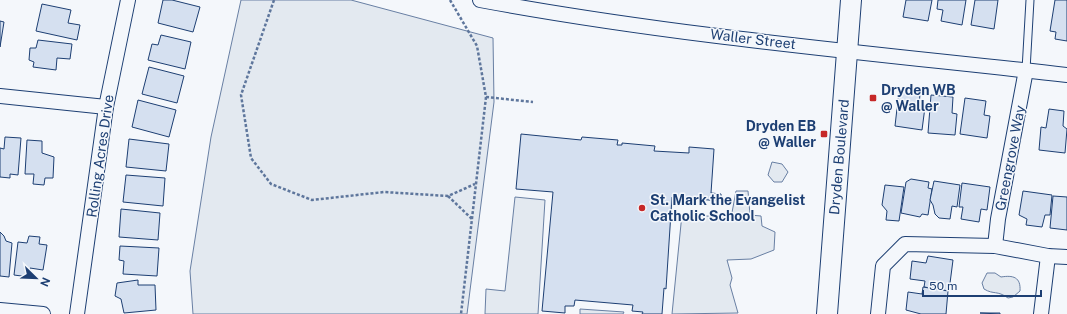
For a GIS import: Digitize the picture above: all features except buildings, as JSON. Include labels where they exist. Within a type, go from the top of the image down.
[{"type":"street","name":"Rolling Acres Drive","points":[[77,314],[106,107],[128,0]]},
{"type":"street","name":"Waller Street","points":[[480,0],[570,16],[848,51],[1067,75]]},
{"type":"street","name":"Dryden Boulevard","points":[[827,314],[851,0]]},
{"type":"street","name":"Greengrove Way","points":[[995,246],[998,219],[1026,70]]},
{"type":"street","points":[[0,96],[106,107]]},
{"type":"street","points":[[878,314],[883,266],[905,244],[995,246],[1048,256],[1067,257]]},
{"type":"street","points":[[1041,314],[1048,256]]},
{"type":"street","points":[[0,310],[43,314]]},
{"type":"lane","points":[[1026,70],[1030,0]]},
{"type":"path","points":[[274,0],[241,95],[251,158],[271,184],[312,200],[384,192],[448,196],[475,184]]},
{"type":"path","points":[[450,0],[477,46],[486,97],[461,314]]},
{"type":"path","points":[[486,97],[533,102]]},
{"type":"path","points":[[448,196],[473,220]]},
{"type":"shaded area","points":[[241,0],[351,0],[493,38],[494,102],[467,314],[193,314],[190,271],[211,137]]},
{"type":"shaded area","points":[[772,162],[782,164],[788,172],[782,182],[774,182],[768,175]]},
{"type":"shaded area","points":[[736,191],[748,191],[750,215],[761,216],[762,226],[775,232],[774,250],[751,259],[727,260],[732,278],[730,285],[738,313],[672,314],[682,214],[731,218]]},
{"type":"shaded area","points":[[515,197],[545,200],[538,314],[485,314],[486,289],[505,291]]},
{"type":"shaded area","points":[[987,273],[995,273],[1001,277],[1009,276],[1015,278],[1018,280],[1020,291],[1013,297],[1008,298],[1001,294],[984,289],[982,283]]},
{"type":"shaded area","points":[[580,309],[624,312],[623,314],[580,314]]},
{"type":"place","name":"Dryden WB @ Waller","points":[[873,98]]},
{"type":"place","name":"Dryden EB @ Waller","points":[[824,134]]},
{"type":"place","name":"St. Mark the Evangelist Catholic School","points":[[642,208]]}]
